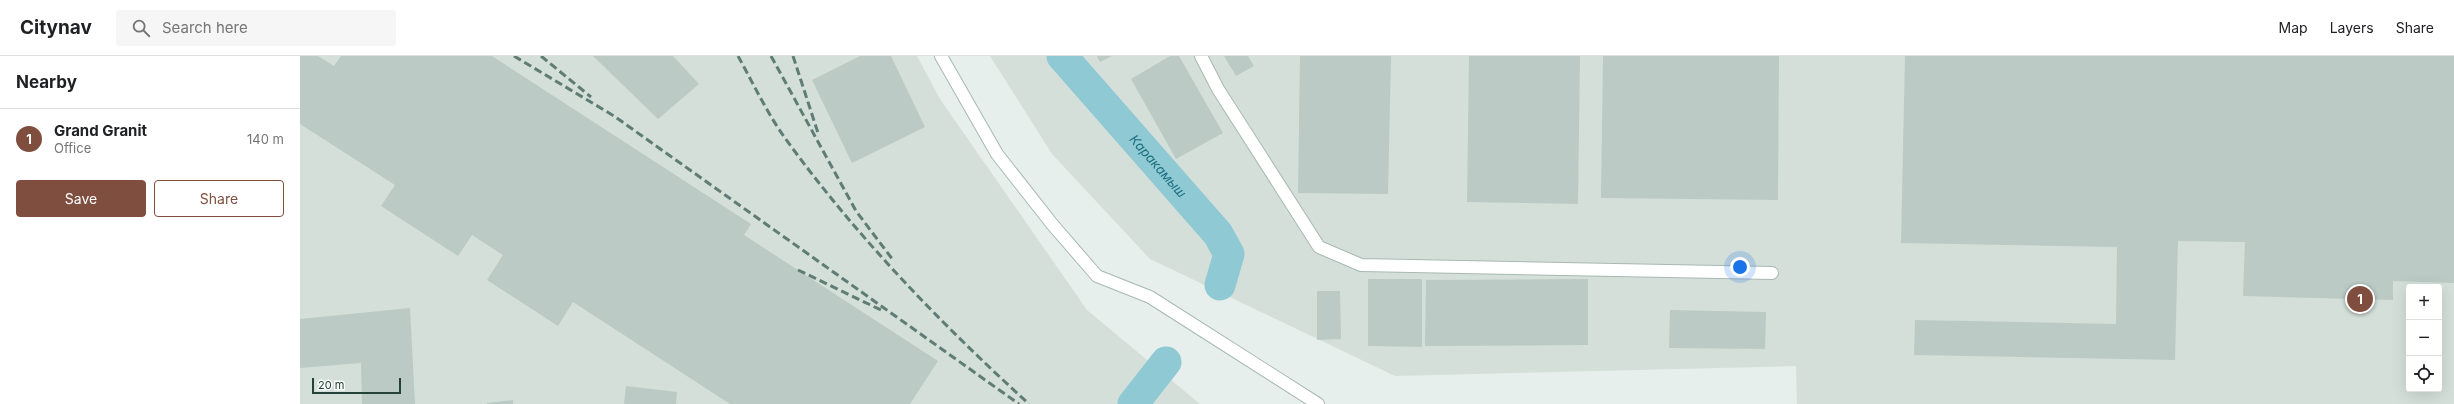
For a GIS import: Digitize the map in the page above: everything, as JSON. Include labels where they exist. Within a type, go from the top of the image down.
[{"type":"street","points":[[941,56],[997,154],[1052,224],[1097,276],[1150,297],[1318,404]]},
{"type":"street","points":[[1201,56],[1218,89],[1319,247],[1361,266],[1772,273]]},
{"type":"shaded area","points":[[300,56],[917,56],[940,99],[1087,310],[1200,404],[300,404]]},
{"type":"shaded area","points":[[990,56],[2454,56],[2454,404],[1797,404],[1796,366],[1395,376],[1150,259],[1052,154]]},
{"type":"building","points":[[300,56],[318,56],[334,66],[341,56],[492,56],[751,224],[744,235],[938,361],[910,404],[730,404],[573,302],[558,326],[487,280],[503,255],[472,235],[458,256],[381,206],[395,185],[300,124]]},
{"type":"building","points":[[593,56],[673,56],[699,84],[658,119]]},
{"type":"building","points":[[860,56],[891,56],[925,127],[852,163],[812,80]]},
{"type":"building","points":[[1097,56],[1112,56],[1100,62]]},
{"type":"building","points":[[1170,56],[1179,56],[1223,133],[1176,159],[1131,79]]},
{"type":"building","points":[[1224,56],[1248,56],[1254,66],[1236,76]]},
{"type":"building","points":[[1300,56],[1391,56],[1388,194],[1298,193]]},
{"type":"building","points":[[1469,56],[1580,56],[1578,204],[1467,202]]},
{"type":"building","points":[[1603,56],[1779,56],[1778,200],[1601,198]]},
{"type":"building","points":[[1905,56],[2454,56],[2454,283],[2393,281],[2393,300],[2243,296],[2245,242],[2178,241],[2175,360],[1914,355],[1915,320],[2116,324],[2117,247],[1901,243]]},
{"type":"building","points":[[1368,279],[1422,279],[1422,347],[1368,346]]},
{"type":"building","points":[[1588,279],[1588,345],[1425,346],[1426,280]]},
{"type":"building","points":[[1317,291],[1340,291],[1341,339],[1317,340]]},
{"type":"building","points":[[410,308],[415,404],[362,404],[361,363],[300,368],[300,319]]},
{"type":"building","points":[[1670,310],[1766,312],[1765,349],[1669,348]]},
{"type":"building","points":[[626,386],[677,392],[676,404],[624,404]]},
{"type":"building","points":[[513,400],[513,404],[487,404],[487,403]]},
{"type":"waterway","name":"Каракамыш","points":[[1062,56],[1218,234],[1229,254],[1220,285]]},
{"type":"waterway","name":"Каракамыш","points":[[1133,404],[1166,362]]},
{"type":"railway","points":[[514,56],[614,116],[1019,404]]},
{"type":"railway","points":[[541,56],[591,97]]},
{"type":"railway","points":[[738,56],[778,128],[840,209],[869,243],[931,310],[1029,404]]},
{"type":"railway","points":[[771,56],[856,211],[893,260]]},
{"type":"railway","points":[[793,56],[819,136]]},
{"type":"railway","points":[[798,270],[883,311]]},
{"type":"place","name":"Grand Granit","points":[[2360,299]]}]
